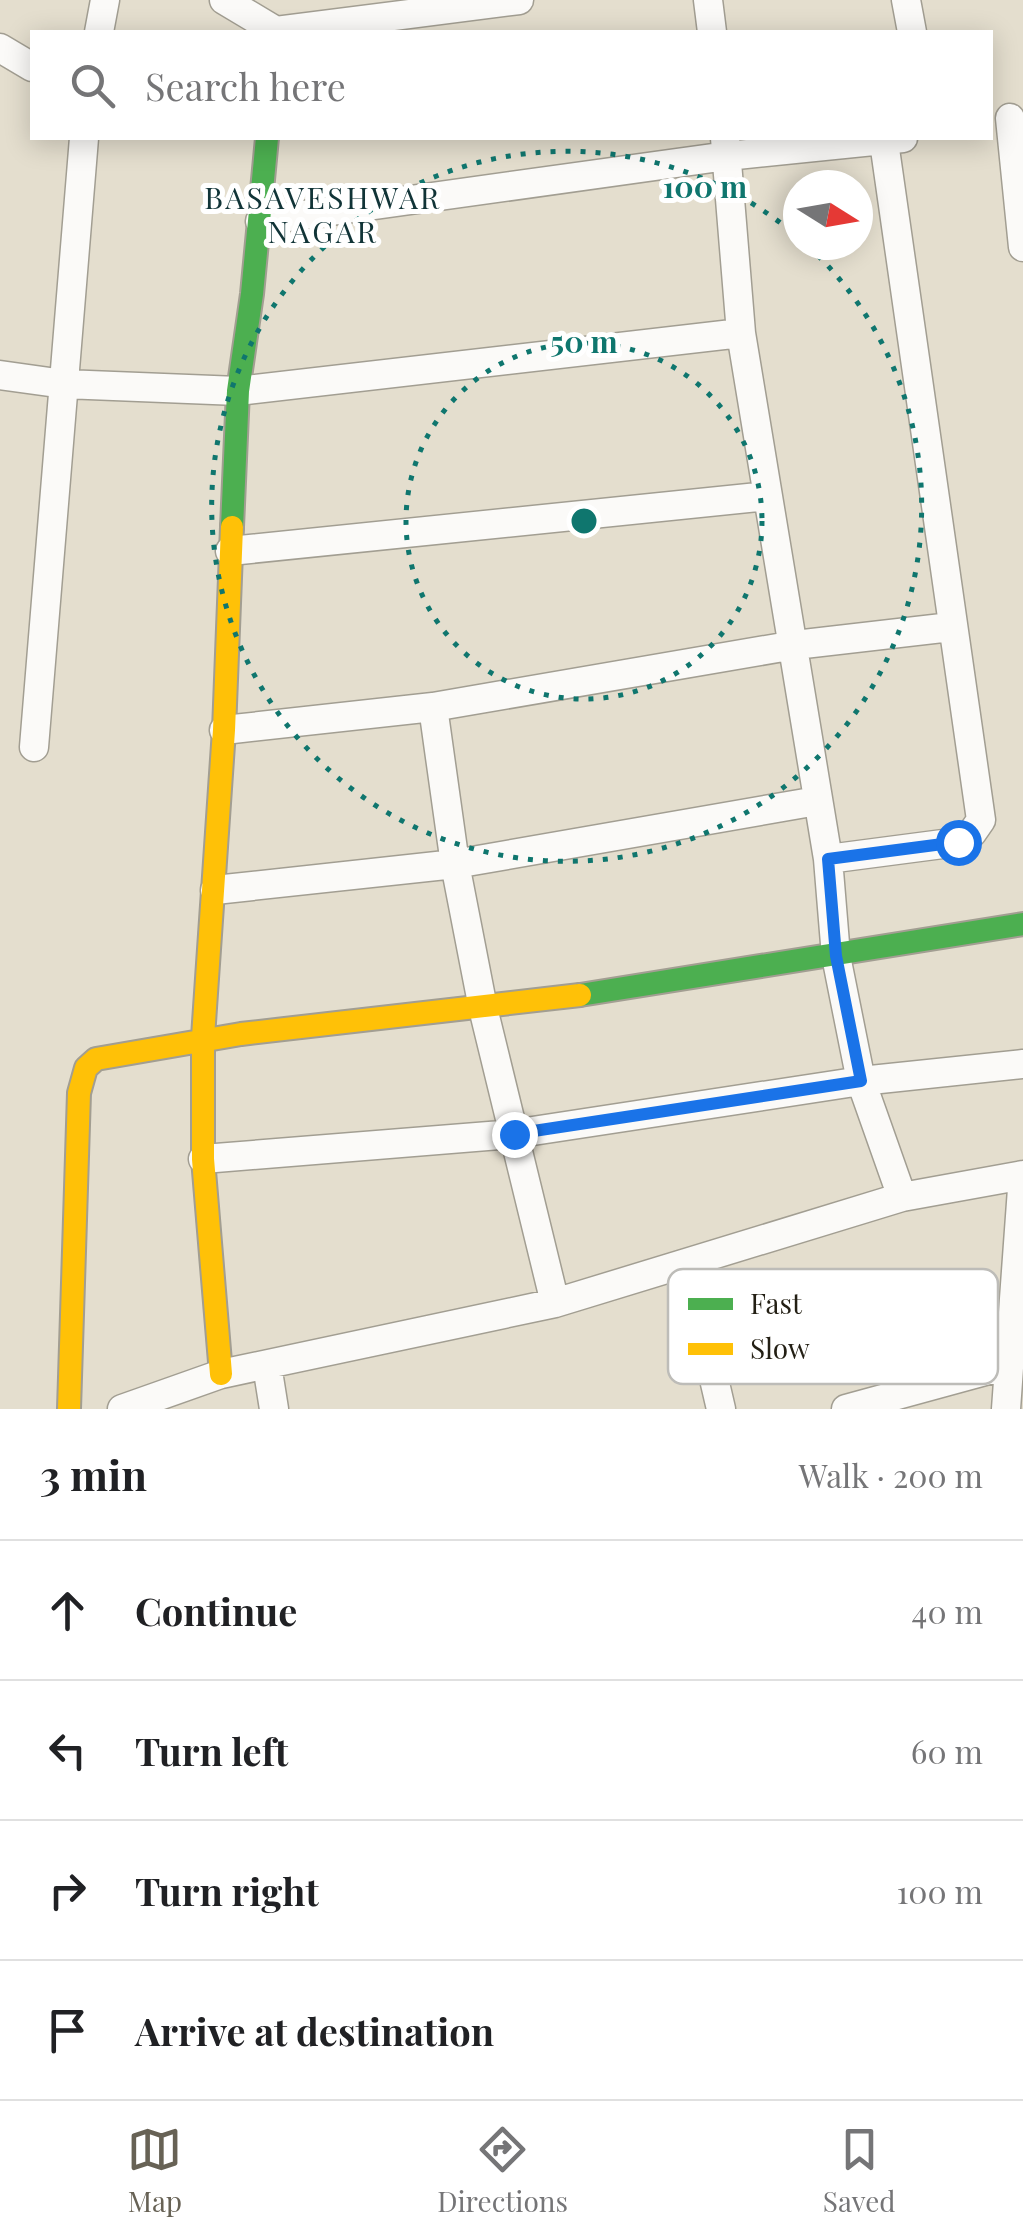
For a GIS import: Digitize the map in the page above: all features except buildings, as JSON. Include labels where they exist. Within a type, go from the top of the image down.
[{"type":"street","points":[[99,30],[105,0]]},
{"type":"street","points":[[224,0],[273,30]]},
{"type":"street","points":[[279,30],[306,14],[519,0]]},
{"type":"street","points":[[708,0],[712,30]]},
{"type":"street","points":[[906,0],[912,30]]},
{"type":"street","points":[[0,48],[30,66]]},
{"type":"street","points":[[1008,118],[1023,248]]},
{"type":"street","points":[[34,747],[84,140]]},
{"type":"street","points":[[221,1374],[203,1160],[203,1036],[224,730],[238,391],[267,140]]},
{"type":"street","points":[[260,220],[726,147],[894,140],[951,627],[981,820],[972,833],[958,842],[828,859]]},
{"type":"street","points":[[726,147],[741,334],[828,859],[836,956],[861,1081],[902,1198]]},
{"type":"street","points":[[0,375],[64,384],[238,391],[741,334]]},
{"type":"street","points":[[230,550],[768,496]]},
{"type":"street","points":[[224,730],[433,706],[795,645],[951,627]]},
{"type":"street","points":[[433,706],[455,864],[482,1008],[555,1303]]},
{"type":"street","points":[[215,890],[455,864],[817,802]]},
{"type":"street","points":[[69,1409],[79,1093],[86,1068],[96,1059],[203,1036],[482,1008],[1023,924]]},
{"type":"street","points":[[203,1160],[514,1134],[861,1081],[1023,1064]]},
{"type":"street","points":[[122,1409],[221,1374],[555,1303],[902,1198],[1023,1175],[1006,1409]]},
{"type":"street","points":[[687,1263],[688,1269]]},
{"type":"street","points":[[267,1365],[274,1409]]},
{"type":"street","points":[[998,1367],[1007,1365]]},
{"type":"street","points":[[716,1384],[722,1409]]},
{"type":"street","points":[[846,1409],[937,1384]]},
{"type":"traffic: fast","points":[[232,527],[238,391],[267,140]]},
{"type":"traffic: fast","points":[[580,995],[1023,924]]},
{"type":"traffic: slow","points":[[221,1374],[203,1159],[203,1037],[224,730],[232,527]]},
{"type":"traffic: slow","points":[[69,1409],[79,1093],[86,1068],[96,1059],[241,1034],[580,995]]},
{"type":"district","name":"BASAVESHWAR NAGAR","points":[[323,216]]},
{"type":"route","points":[[514,1134],[861,1081],[836,956],[828,859],[958,842]]}]
